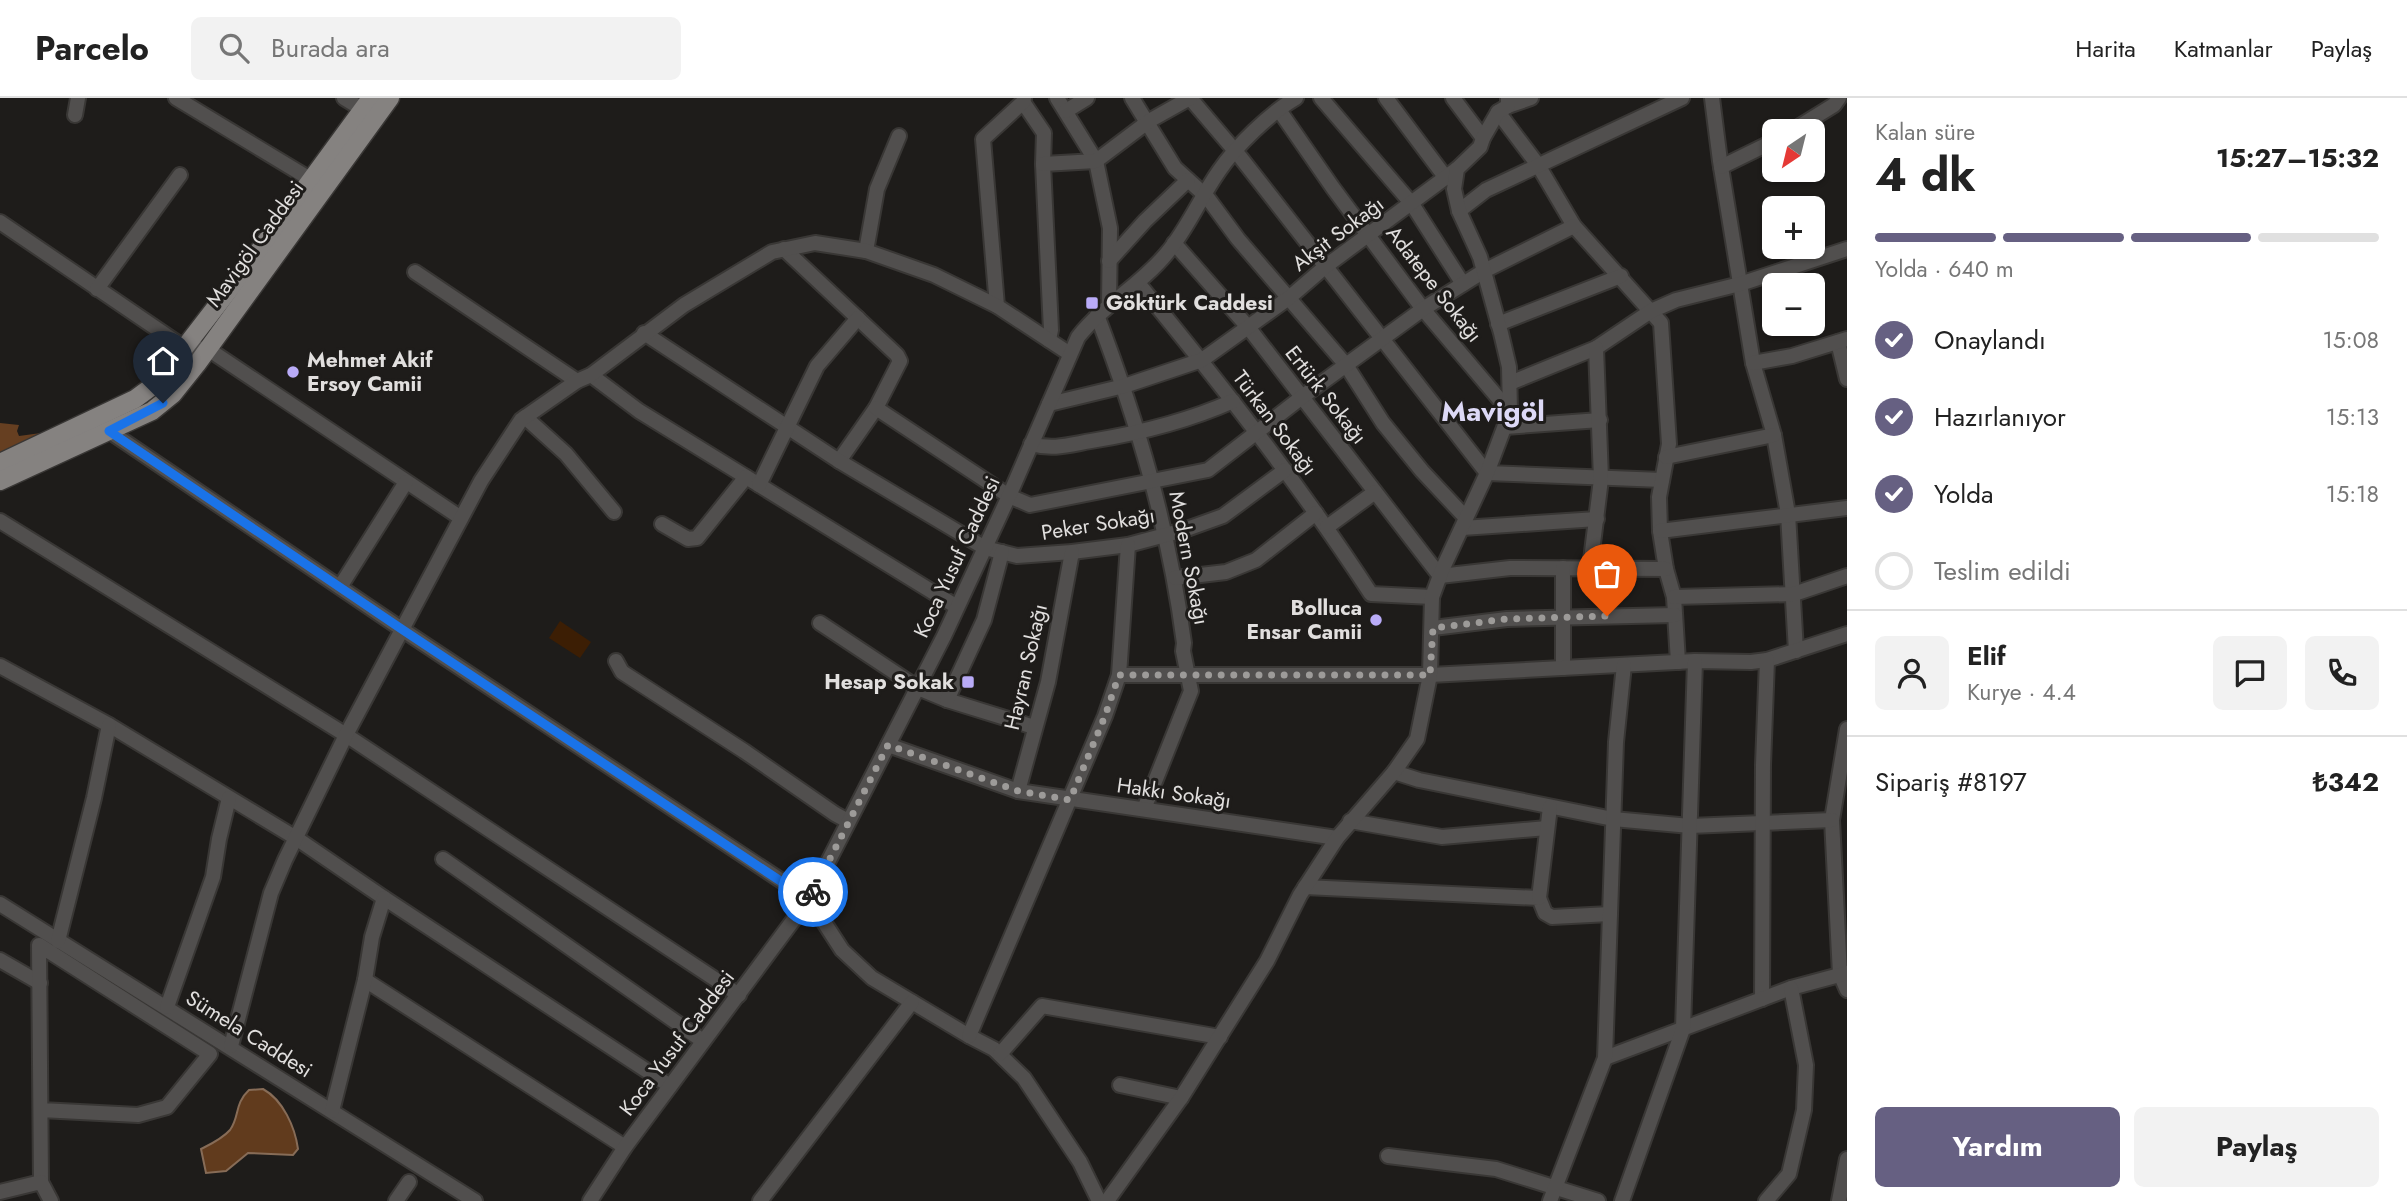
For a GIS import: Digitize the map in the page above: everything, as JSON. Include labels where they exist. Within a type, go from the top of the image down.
[{"type":"main road","name":"Mavigöl Caddesi","points":[[0,481],[163,403],[180,386],[208,349],[390,98]]},
{"type":"main road","name":"Mavigöl Caddesi","points":[[0,463],[142,395],[158,382],[366,103]]},
{"type":"street","points":[[75,115],[78,98]]},
{"type":"street","points":[[176,98],[310,179]]},
{"type":"street","points":[[344,98],[366,103]]},
{"type":"street","points":[[1057,98],[1096,160],[1110,228],[1103,310]]},
{"type":"street","points":[[1066,111],[1087,98]]},
{"type":"street","points":[[1132,98],[1149,121],[1175,168],[1205,194],[1238,239],[1346,365],[1383,423],[1464,523]]},
{"type":"street","points":[[1043,164],[1096,160],[1149,121],[1190,98],[1236,152],[1487,473],[1662,480]]},
{"type":"street","points":[[1321,98],[1412,204],[1463,284]]},
{"type":"street","points":[[1107,1201],[1181,1098],[1220,1037],[1267,961],[1305,887],[1336,838],[1394,772],[1417,739],[1430,675],[1432,597],[1487,473],[1510,412],[1510,383],[1499,324],[1480,257],[1459,211],[1451,173],[1386,98]]},
{"type":"street","points":[[1453,98],[1483,138]]},
{"type":"street","points":[[1531,98],[1505,105],[1538,165],[1574,226],[1661,323],[1669,444],[1659,497],[1660,531],[1674,597],[1678,662]]},
{"type":"street","points":[[1459,211],[1486,190],[1682,98]]},
{"type":"street","points":[[1712,98],[1753,363],[1774,435],[1788,514],[1796,651]]},
{"type":"street","points":[[1811,119],[1834,105],[1839,98]]},
{"type":"street","points":[[997,306],[983,139],[1024,100],[1044,134],[1051,330],[1049,340]]},
{"type":"street","name":"Koca Yusuf Caddesi","points":[[593,1200],[625,1147],[809,900],[957,607],[1078,337],[1103,310],[1138,283],[1174,243],[1220,169],[1287,103]]},
{"type":"street","name":"Adatepe Sokağı","points":[[1287,103],[1333,188],[1423,309],[1510,412]]},
{"type":"street","name":"Akşit Sokağı","points":[[1049,404],[1124,386],[1202,360],[1290,297],[1451,173],[1480,146],[1505,105]]},
{"type":"street","points":[[866,251],[877,189],[899,136]]},
{"type":"street","points":[[1721,167],[1762,147]]},
{"type":"street","points":[[97,289],[180,175]]},
{"type":"street","points":[[1109,261],[1145,221],[1188,180]]},
{"type":"street","points":[[0,222],[185,348],[208,349],[461,518]]},
{"type":"street","points":[[876,408],[1009,496],[1033,505],[1208,470],[1423,309],[1483,271],[1574,226]]},
{"type":"street","points":[[231,1046],[271,893],[296,838],[346,735],[481,481],[525,417],[684,305],[772,252],[816,243],[866,251],[934,275],[997,306],[1070,354]]},
{"type":"street","name":"Ertürk Sokağı","points":[[1174,243],[1248,327],[1440,576]]},
{"type":"street","points":[[784,249],[897,355],[900,361],[876,408],[839,461]]},
{"type":"street","points":[[1510,383],[1596,348],[1651,311],[1676,300],[1740,284],[1847,249]]},
{"type":"street","points":[[415,272],[957,607]]},
{"type":"street","points":[[1499,324],[1621,276]]},
{"type":"street","name":"Türkan Sokağı","points":[[1138,283],[1202,360],[1328,527],[1371,594],[1432,597]]},
{"type":"street","name":"Modern Sokağı","points":[[1103,310],[1140,433],[1166,535],[1191,691],[1144,809]]},
{"type":"street","points":[[759,485],[817,366],[858,318]]},
{"type":"street","name":"Peker Sokağı","points":[[644,333],[839,461],[985,548],[1017,556],[1128,545],[1166,535],[1223,516],[1284,470]]},
{"type":"street","points":[[1753,363],[1792,356],[1842,340],[1847,379]]},
{"type":"street","points":[[1590,568],[1601,479],[1596,348]]},
{"type":"street","points":[[1031,444],[1047,448],[1140,433],[1196,417],[1233,401]]},
{"type":"street","points":[[525,417],[566,454],[614,512]]},
{"type":"street","points":[[1505,427],[1600,420]]},
{"type":"street","points":[[109,431],[809,900],[842,950],[872,978],[969,1037],[994,1049],[1024,1078],[1080,1163],[1099,1201]]},
{"type":"street","points":[[1666,457],[1774,435]]},
{"type":"street","points":[[662,524],[688,539],[697,538],[746,477]]},
{"type":"street","points":[[340,587],[406,482]]},
{"type":"street","points":[[1328,527],[1375,492]]},
{"type":"street","points":[[1660,531],[1847,508]]},
{"type":"street","points":[[1175,578],[1226,572],[1256,559],[1317,513]]},
{"type":"street","points":[[1464,523],[1597,519]]},
{"type":"street","points":[[1,522],[346,735],[739,995]]},
{"type":"street","points":[[969,1037],[1105,716],[1119,675],[1128,545]]},
{"type":"street","points":[[947,701],[984,620],[1002,552]]},
{"type":"street","name":"Hayran Sokağı","points":[[1018,791],[1048,682],[1072,552]]},
{"type":"street","points":[[1440,576],[1510,568],[1666,569]]},
{"type":"street","points":[[1563,568],[1563,668]]},
{"type":"street","points":[[1674,597],[1794,593],[1847,576]]},
{"type":"street","points":[[1433,628],[1507,619],[1675,615]]},
{"type":"street","points":[[820,623],[918,688],[947,701],[1034,727]]},
{"type":"street","points":[[1119,675],[1430,675],[1695,661],[1751,662],[1767,660],[1847,634]]},
{"type":"street","points":[[1762,999],[1765,823],[1763,765],[1767,660]]},
{"type":"street","points":[[616,661],[622,672],[848,821]]},
{"type":"street","points":[[1622,1201],[1683,1029],[1695,661]]},
{"type":"street","points":[[1549,1201],[1605,1058],[1616,742],[1625,665]]},
{"type":"street","points":[[0,666],[109,725],[296,838],[670,1086]]},
{"type":"street","points":[[58,941],[94,799],[109,725]]},
{"type":"street","points":[[1847,729],[1832,820],[1843,974],[1847,990]]},
{"type":"street","name":"Hakkı Sokağı","points":[[888,745],[1018,791],[1336,838]]},
{"type":"street","points":[[1394,772],[1419,780],[1614,819],[1690,826],[1832,820]]},
{"type":"street","points":[[167,1007],[213,877],[229,798]]},
{"type":"street","points":[[1550,807],[1539,898],[1545,913],[1552,917],[1610,914]]},
{"type":"street","points":[[1350,821],[1442,837],[1548,828]]},
{"type":"street","points":[[443,859],[703,1041]]},
{"type":"street","points":[[1305,887],[1539,898]]},
{"type":"street","points":[[332,1111],[365,980],[372,937],[384,898]]},
{"type":"street","name":"Sümela Caddesi","points":[[0,904],[475,1201]]},
{"type":"street","points":[[41,1110],[138,1115],[167,1107],[211,1054],[39,946],[41,1182],[51,1201]]},
{"type":"street","points":[[0,960],[40,983]]},
{"type":"street","points":[[1605,1058],[1791,988],[1843,974]]},
{"type":"street","points":[[365,980],[625,1147]]},
{"type":"street","points":[[1766,1201],[1789,1174],[1804,1110],[1806,1065],[1791,988]]},
{"type":"street","points":[[763,1200],[912,1002]]},
{"type":"street","points":[[1000,1054],[1042,1006],[1220,1037]]},
{"type":"street","points":[[1120,1085],[1181,1098]]},
{"type":"street","points":[[1388,1156],[1496,1169],[1598,1201]]},
{"type":"street","points":[[1839,1201],[1847,1159]]},
{"type":"street","points":[[0,1192],[41,1182]]},
{"type":"street","points":[[396,1201],[408,1182]]},
{"type":"shaded area","points":[[0,423],[19,425],[19,436],[41,433],[38,439],[0,453]]},
{"type":"shaded area","points":[[560,621],[591,642],[580,658],[549,638]]},
{"type":"shaded area","points":[[263,1089],[287,1115],[298,1149],[293,1155],[248,1153],[226,1171],[206,1173],[201,1149],[230,1130],[241,1100],[249,1090]]},
{"type":"way so far","points":[[813,892],[888,745],[1018,791],[1070,800],[1119,675],[1430,675],[1433,628],[1507,619],[1607,616]]},
{"type":"place","name":"Göktürk Caddesi","points":[[1092,303]]},
{"type":"place","name":"Mehmet Akif Ersoy Camii","points":[[293,372]]},
{"type":"place","name":"Bolluca Ensar Camii","points":[[1376,620]]},
{"type":"place","name":"Hesap Sokak","points":[[968,682]]},
{"type":"district","name":"Mavigöl","points":[[1493,411]]},
{"type":"route","points":[[163,403],[109,431],[809,900],[813,892]]}]
